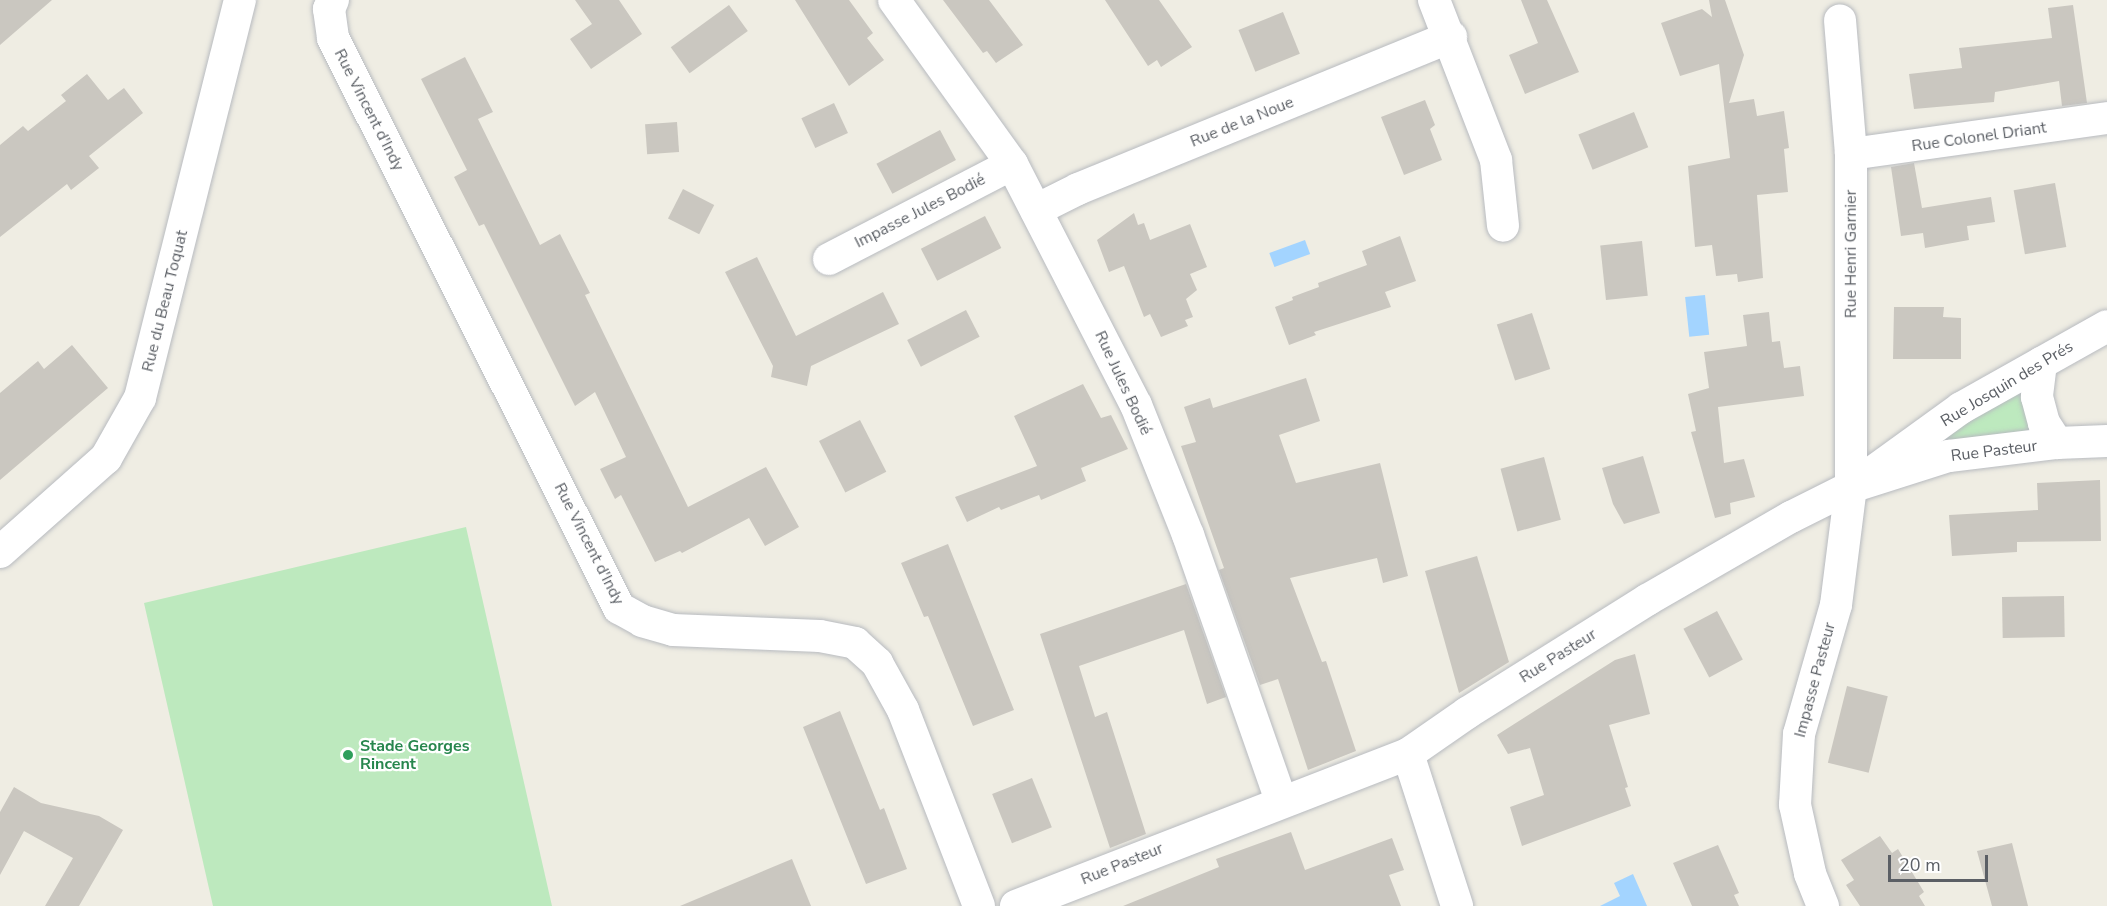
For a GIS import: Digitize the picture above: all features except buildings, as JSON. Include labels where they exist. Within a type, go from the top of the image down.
[{"type":"street","name":"Rue du Beau Toquat","points":[[0,552],[106,458],[140,398],[240,0]]},
{"type":"street","name":"Rue Vincent d'Indy","points":[[333,0],[329,9],[333,38],[619,608],[642,621],[673,630],[820,636],[855,643],[877,663],[903,710],[979,906]]},
{"type":"street","name":"Rue Jules Bodié","points":[[894,0],[1012,164],[1136,405],[1188,535],[1281,801]]},
{"type":"street","points":[[1434,0],[1451,37],[1496,160],[1503,226]]},
{"type":"street","name":"Rue Henri Garnier","points":[[1838,7],[1851,154],[1851,487]]},
{"type":"street","name":"Rue de la Noue","points":[[1036,210],[1078,189],[1451,37]]},
{"type":"street","name":"Rue Colonel Driant","points":[[1851,154],[2107,118]]},
{"type":"street","name":"Impasse Jules Bodié","points":[[829,259],[1012,164]]},
{"type":"street","name":"Rue Josquin des Prés","points":[[1851,487],[1960,408],[2107,326]]},
{"type":"street","points":[[2041,363],[2037,397],[2044,423],[2057,443]]},
{"type":"street","name":"Rue Pasteur","points":[[1016,906],[1281,801],[1408,754],[1467,713],[1647,600],[1791,517],[1851,487],[1949,456],[2057,443],[2107,441]]},
{"type":"street","name":"Impasse Pasteur","points":[[1823,906],[1810,873],[1795,805],[1799,734],[1836,605],[1851,487]]},
{"type":"street","points":[[1408,754],[1457,906]]},
{"type":"green space","points":[[2024,391],[2037,431],[1934,448],[1933,440]]},
{"type":"green space","name":"Stade Georges Rincent","points":[[466,527],[552,906],[213,906],[144,603]]},
{"type":"water","points":[[1305,240],[1310,254],[1274,267],[1269,253]]},
{"type":"water","points":[[1705,295],[1709,335],[1689,337],[1685,297]]},
{"type":"water","points":[[1633,874],[1647,906],[1600,906],[1620,896],[1614,883]]},
{"type":"place","name":"Stade Georges Rincent","points":[[348,755]]}]
